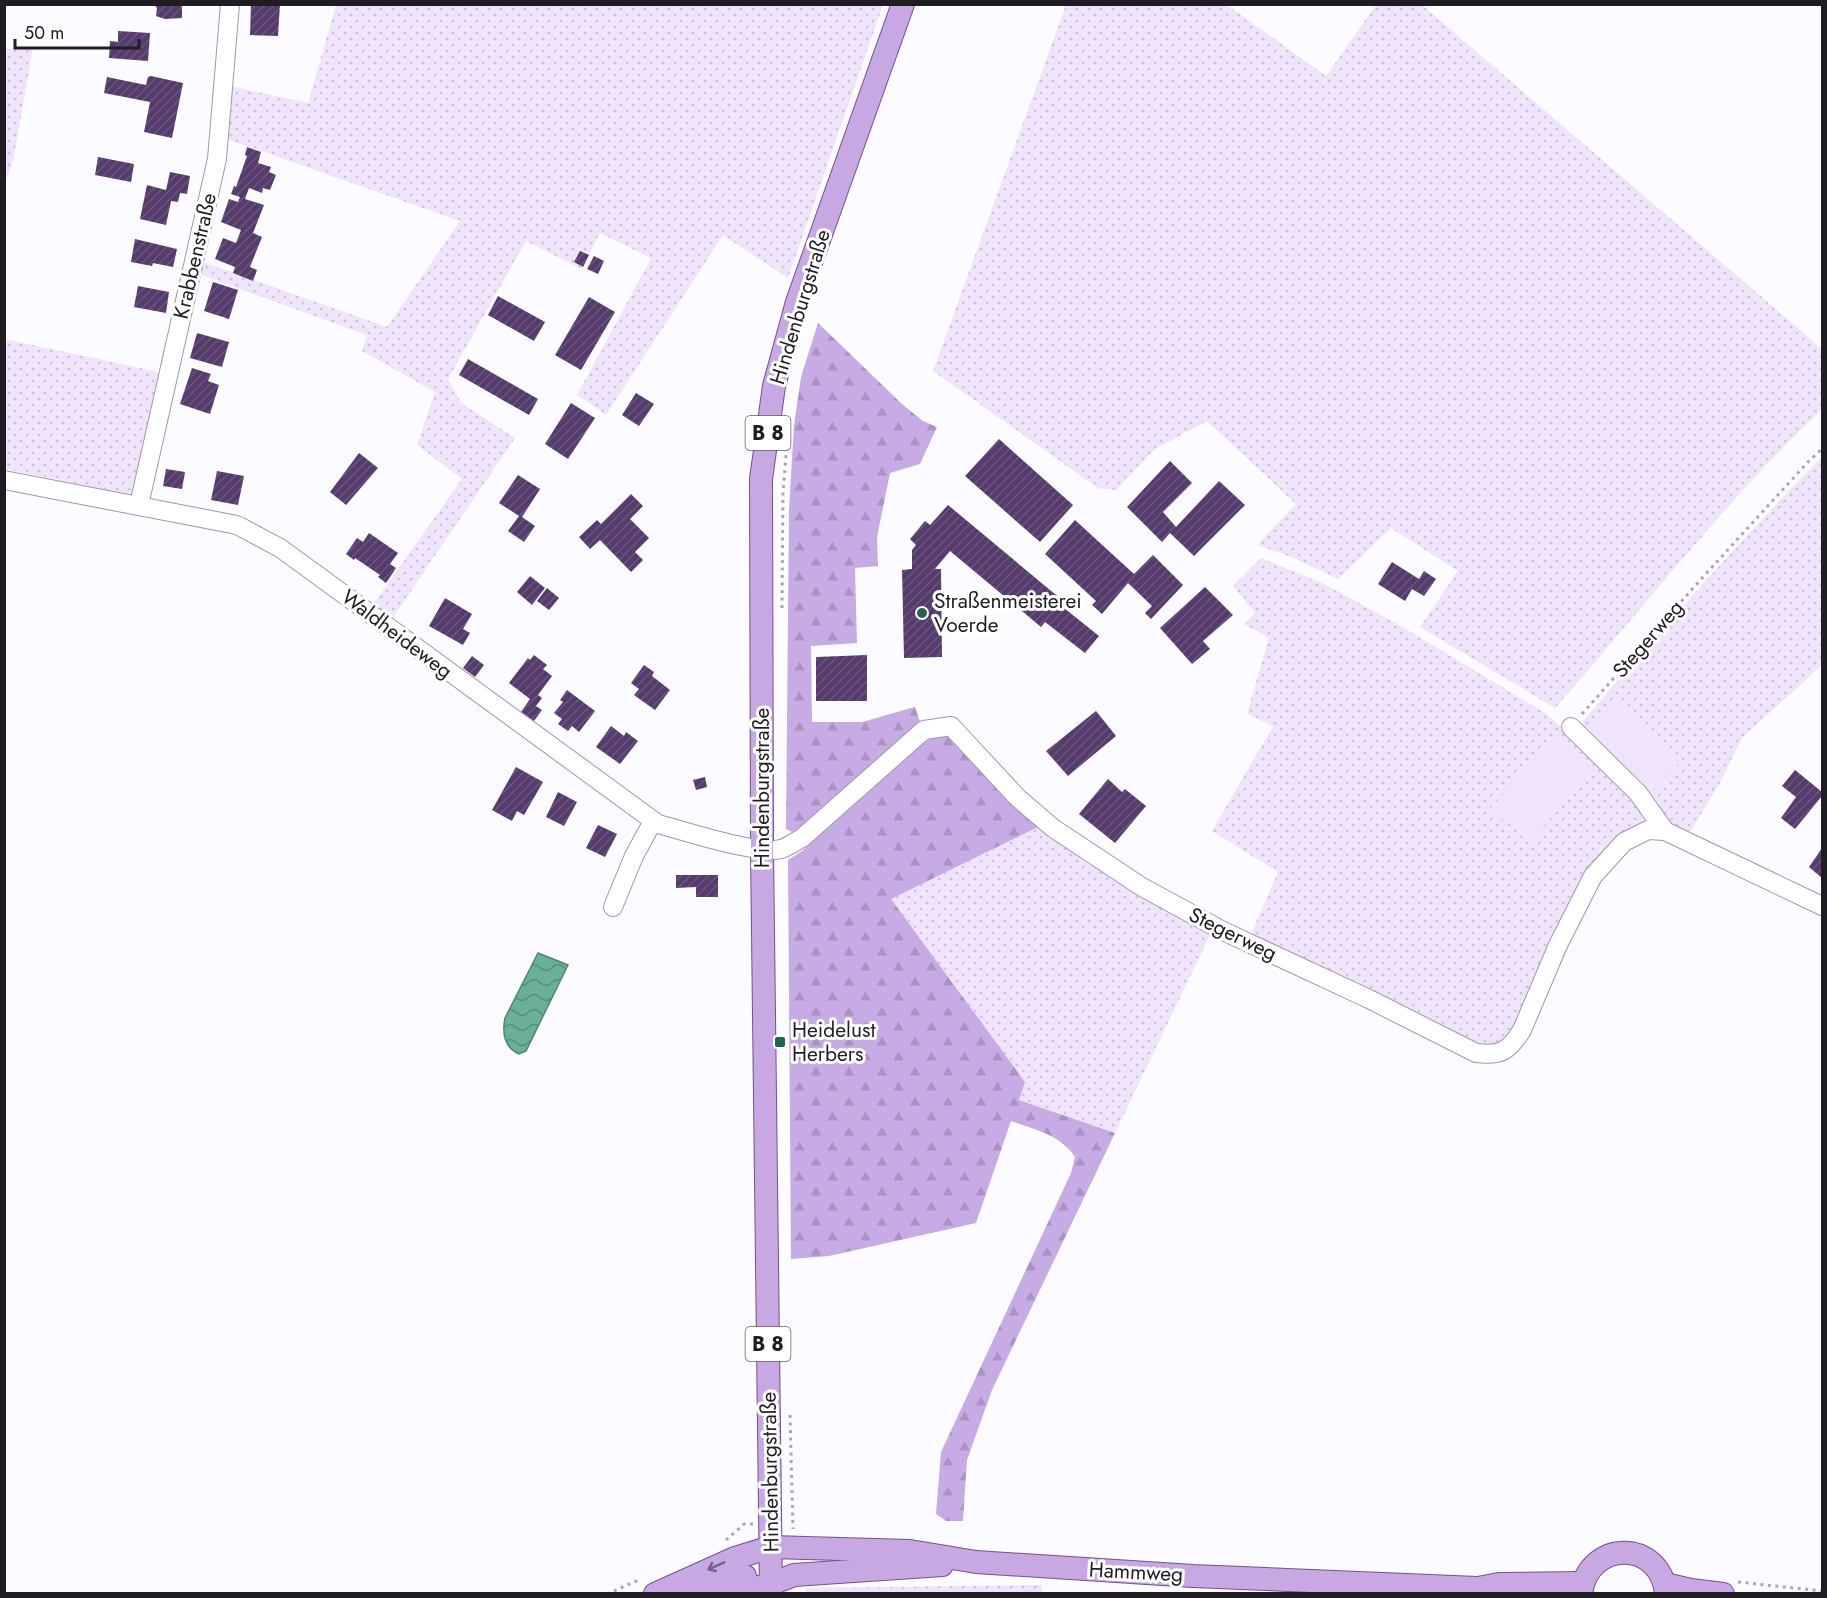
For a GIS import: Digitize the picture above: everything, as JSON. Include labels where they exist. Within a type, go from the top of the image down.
[{"type":"main road","name":"Hindenburgstraße","points":[[778,1561],[762,849],[761,479],[774,386],[797,302],[903,4]]},
{"type":"main road","name":"Hammweg","points":[[655,1593],[735,1558],[778,1561],[910,1551],[974,1562],[1487,1591],[1499,1584],[1582,1588],[1588,1571],[1596,1562],[1618,1552],[1630,1552],[1653,1563],[1666,1589],[1729,1588]]},
{"type":"main road","name":"Hammweg","points":[[778,1561],[794,1575],[974,1562]]},
{"type":"main road","name":"Hammweg","points":[[690,1593],[778,1561]]},
{"type":"main road","name":"Hammweg","points":[[731,1593],[778,1561]]},
{"type":"street","name":"Krabbenstraße","points":[[139,505],[217,159],[230,4]]},
{"type":"street","name":"Waldheideweg","points":[[4,480],[237,525],[280,548],[653,821],[723,842],[762,849]]},
{"type":"street","name":"Stegerweg","points":[[762,849],[782,849],[802,838],[924,730],[951,726],[1018,798],[1053,828],[1142,887],[1223,931],[1370,999],[1476,1053],[1494,1055],[1504,1051],[1515,1041],[1522,1030],[1558,945],[1593,876],[1624,842],[1648,830],[1665,831]]},
{"type":"street","points":[[1571,727],[1638,794],[1665,831],[1822,906]]},
{"type":"street","points":[[613,907],[634,856],[653,821]]},
{"type":"path","points":[[783,611],[783,492],[788,434]]},
{"type":"path","name":"Stegerweg","points":[[1571,727],[1703,577],[1822,449]]},
{"type":"path","points":[[778,1561],[793,1524],[790,1408]]},
{"type":"path","points":[[778,1561],[793,1524]]},
{"type":"path","points":[[1729,1588],[1822,1591]]},
{"type":"shaded area","points":[[1421,4],[1822,349],[1822,409],[1786,444],[1718,518],[1555,708],[1420,627],[1458,571],[1391,528],[1338,579],[1294,558],[1257,545],[1296,504],[1207,421],[1155,449],[1116,490],[1098,488],[933,371],[1066,5],[1227,5],[1326,76],[1376,5]]},
{"type":"shaded area","points":[[336,5],[883,5],[788,278],[723,235],[606,415],[577,395],[651,258],[600,233],[582,269],[526,241],[448,379],[461,403],[515,438],[392,619],[372,606],[462,479],[417,445],[435,392],[362,351],[367,335],[199,274],[203,262],[387,327],[460,221],[224,138],[230,86],[308,103]]},
{"type":"shaded area","points":[[33,48],[13,161],[5,183],[5,49]]},
{"type":"shaded area","points":[[4,339],[164,373],[134,495],[5,469]]},
{"type":"shaded area","points":[[1822,457],[1822,665],[1742,738],[1721,781],[1687,837],[1667,824],[1581,727],[1584,720],[1701,586]]},
{"type":"shaded area","points":[[1261,558],[1324,584],[1401,626],[1545,713],[1595,755],[1639,804],[1644,816],[1641,825],[1629,832],[1526,1003],[1506,1043],[1479,1046],[1249,939],[1278,872],[1212,831],[1273,726],[1247,714],[1269,638],[1244,624],[1255,613],[1233,586]]},
{"type":"shaded area","points":[[1617,698],[1681,761],[1653,791],[1590,728]]},
{"type":"shaded area","points":[[1559,733],[1595,767],[1533,839],[1489,810]]},
{"type":"shaded area","points":[[1038,827],[1211,933],[1115,1133],[1019,1100],[890,899]]},
{"type":"shaded area","points":[[1042,1585],[1042,1594],[806,1593],[806,1588]]},
{"type":"green space","points":[[818,323],[903,405],[923,421],[937,427],[920,464],[890,473],[877,537],[878,566],[855,568],[857,643],[811,646],[812,722],[862,722],[915,707],[920,722],[792,832],[786,829],[789,510],[794,425],[801,377]]},
{"type":"green space","points":[[933,737],[955,738],[1038,827],[891,899],[1025,1082],[1019,1100],[1115,1133],[992,1390],[967,1460],[963,1521],[946,1521],[936,1514],[941,1452],[1071,1173],[1075,1157],[1055,1138],[1011,1121],[976,1223],[829,1256],[791,1259],[788,860],[802,851],[922,744]]},
{"type":"water","points":[[538,953],[568,965],[526,1051],[519,1054],[510,1048],[505,1039],[505,1018]]},
{"type":"building","points":[[154,4],[180,4],[182,18],[165,19],[156,16],[157,8]]},
{"type":"building","points":[[251,4],[280,4],[278,36],[250,35]]},
{"type":"building","points":[[118,31],[150,33],[148,61],[109,58],[110,41],[118,42]]},
{"type":"building","points":[[107,77],[146,85],[148,77],[183,83],[172,138],[144,132],[150,102],[104,93]]},
{"type":"building","points":[[247,147],[261,152],[258,163],[271,167],[269,172],[276,175],[270,190],[263,188],[262,193],[249,188],[245,199],[264,205],[253,233],[262,237],[250,267],[257,270],[253,281],[233,273],[235,267],[215,259],[223,238],[236,243],[241,230],[221,222],[229,199],[238,202],[240,197],[231,194],[234,186],[236,187],[247,156],[245,155]]},
{"type":"building","points":[[98,157],[134,164],[131,182],[95,175]]},
{"type":"building","points":[[170,172],[190,176],[187,194],[180,193],[178,202],[171,201],[166,225],[140,219],[147,185],[166,190]]},
{"type":"building","points":[[135,239],[177,249],[173,267],[131,262]]},
{"type":"building","points":[[580,251],[589,255],[583,267],[574,262]]},
{"type":"building","points":[[594,256],[604,261],[598,274],[587,269]]},
{"type":"building","points":[[213,282],[238,290],[229,319],[204,311]]},
{"type":"building","points":[[138,286],[169,292],[166,313],[134,307]]},
{"type":"building","points":[[498,296],[545,322],[534,341],[488,315]]},
{"type":"building","points":[[589,297],[615,312],[581,370],[555,355]]},
{"type":"building","points":[[197,333],[229,342],[222,367],[190,358]]},
{"type":"building","points":[[468,359],[538,399],[529,415],[459,375]]},
{"type":"building","points":[[192,368],[211,374],[208,381],[219,385],[210,414],[180,404]]},
{"type":"building","points":[[636,393],[654,404],[639,426],[622,415]]},
{"type":"building","points":[[571,403],[595,418],[568,459],[545,444]]},
{"type":"building","points":[[999,439],[1073,505],[1040,542],[965,476]]},
{"type":"building","points":[[359,453],[378,468],[346,505],[330,492]]},
{"type":"building","points":[[1170,461],[1192,483],[1163,512],[1176,527],[1219,481],[1245,505],[1194,556],[1170,533],[1162,542],[1127,507]]},
{"type":"building","points":[[166,469],[185,472],[182,489],[163,486]]},
{"type":"building","points":[[217,471],[244,476],[238,505],[211,500]]},
{"type":"building","points":[[518,475],[540,489],[522,517],[535,526],[524,542],[508,531],[519,516],[499,503]]},
{"type":"building","points":[[631,494],[643,506],[630,519],[649,538],[635,552],[643,560],[631,572],[600,540],[590,549],[579,537],[597,520],[601,524]]},
{"type":"building","points":[[948,505],[1062,600],[1059,604],[1099,636],[1085,653],[1045,622],[1041,627],[950,551],[935,569],[941,569],[942,657],[904,658],[902,570],[912,569],[912,550],[916,545],[910,539],[925,521],[930,525]]},
{"type":"building","points":[[1075,520],[1134,574],[1153,555],[1183,585],[1151,619],[1145,613],[1152,606],[1128,583],[1102,614],[1092,605],[1096,601],[1045,554]]},
{"type":"building","points":[[369,533],[398,553],[390,564],[396,568],[386,583],[378,577],[380,575],[346,554],[357,538],[363,542]]},
{"type":"building","points":[[1392,562],[1419,579],[1424,571],[1436,579],[1424,596],[1412,589],[1405,601],[1378,584]]},
{"type":"building","points":[[530,576],[545,588],[532,605],[517,592]]},
{"type":"building","points":[[1205,587],[1233,615],[1203,641],[1210,649],[1192,664],[1160,628]]},
{"type":"building","points":[[547,588],[559,598],[549,610],[537,601]]},
{"type":"building","points":[[445,598],[472,614],[463,629],[470,633],[463,645],[429,626]]},
{"type":"building","points":[[534,655],[547,665],[543,669],[552,676],[538,695],[542,698],[536,706],[542,710],[534,721],[521,712],[530,699],[509,683],[528,658],[530,660]]},
{"type":"building","points":[[867,655],[867,701],[816,701],[816,657]]},
{"type":"building","points":[[472,656],[484,665],[475,677],[463,668]]},
{"type":"building","points":[[644,665],[654,672],[652,676],[670,690],[655,710],[634,695],[639,689],[631,683]]},
{"type":"building","points":[[567,690],[595,711],[579,732],[572,726],[568,731],[558,724],[562,719],[554,713],[563,702],[560,700]]},
{"type":"building","points":[[1096,711],[1116,736],[1068,776],[1046,751]]},
{"type":"building","points":[[611,726],[624,736],[626,732],[638,741],[620,764],[596,747]]},
{"type":"building","points":[[516,767],[543,782],[524,815],[517,811],[512,821],[492,810]]},
{"type":"building","points":[[1795,770],[1822,792],[1822,796],[1795,829],[1781,818],[1796,797],[1782,786]]},
{"type":"building","points":[[705,777],[707,787],[696,790],[693,780]]},
{"type":"building","points":[[1108,779],[1122,792],[1125,789],[1146,806],[1115,843],[1079,814]]},
{"type":"building","points":[[558,792],[577,802],[564,826],[546,817]]},
{"type":"building","points":[[598,825],[617,834],[605,857],[586,848]]},
{"type":"building","points":[[1822,848],[1822,878],[1809,867]]},
{"type":"building","points":[[676,875],[718,875],[718,897],[696,897],[696,887],[676,888]]},
{"type":"place","name":"Straßenmeisterei Voerde","points":[[922,613]]},
{"type":"place","name":"Heidelust Herbers","points":[[780,1042]]}]
